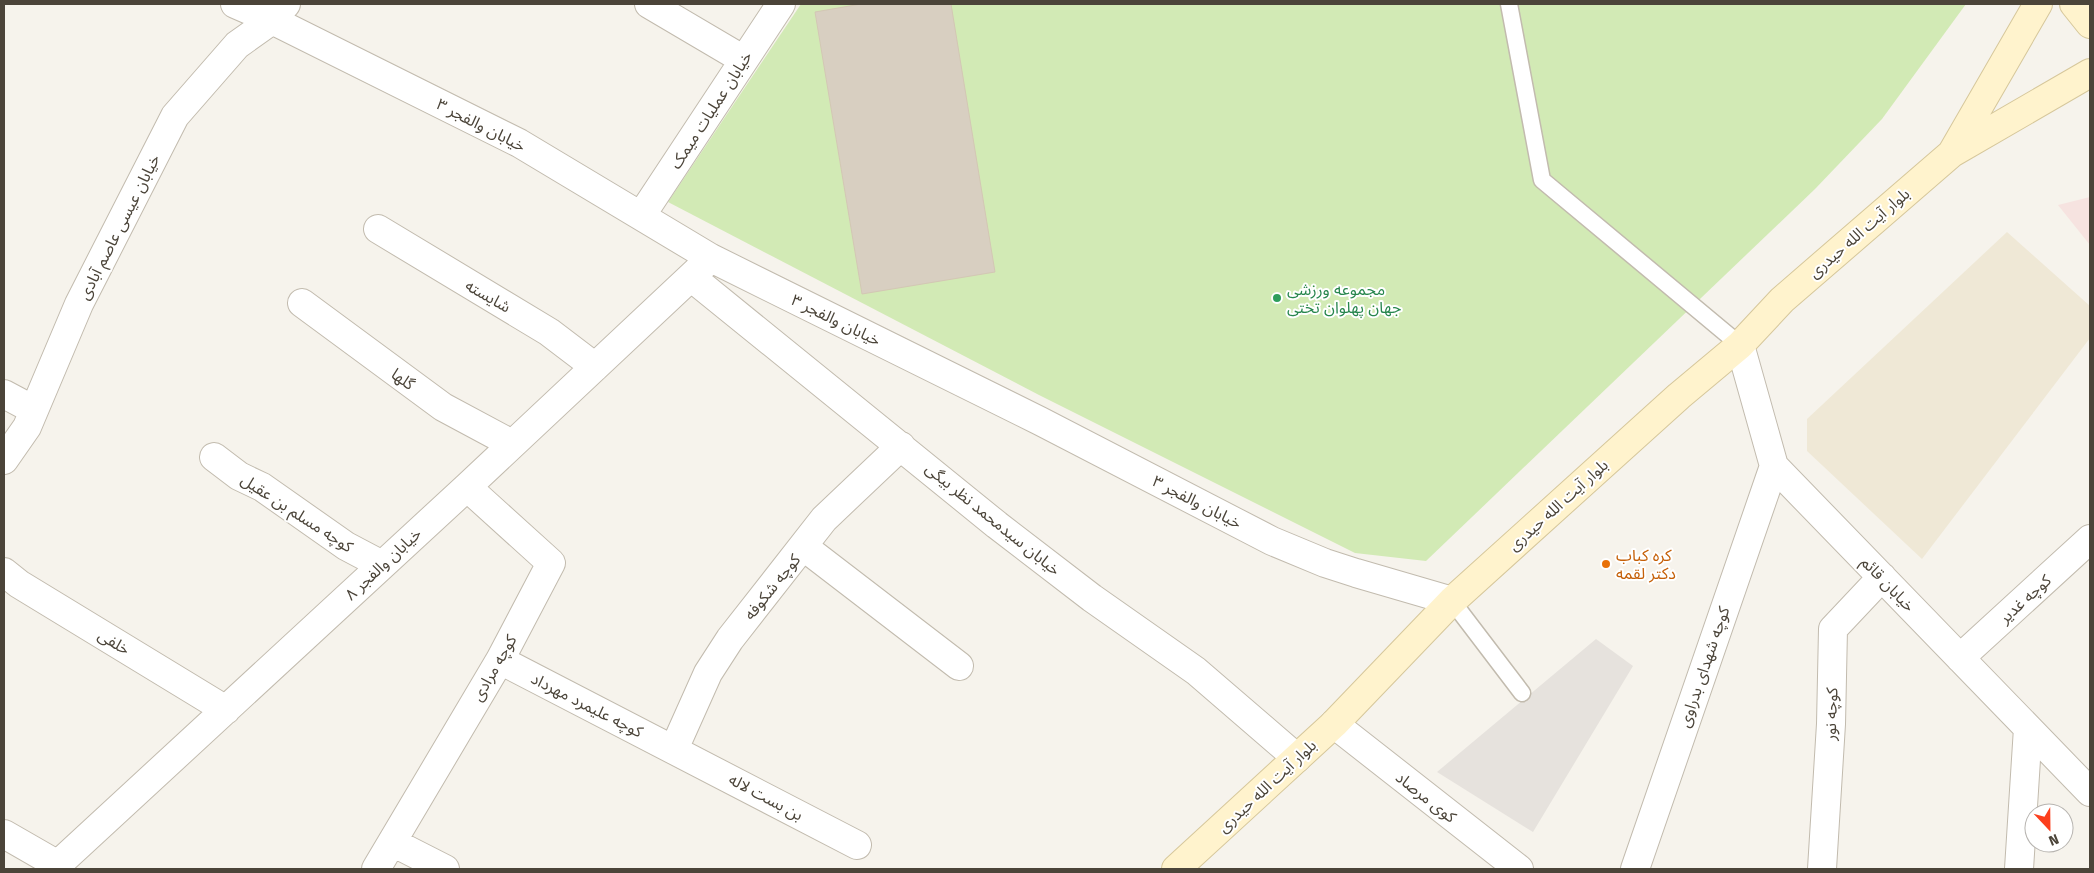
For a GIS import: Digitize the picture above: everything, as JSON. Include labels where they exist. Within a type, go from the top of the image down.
[{"type":"main road","name":"بلوار آیت الله حیدری","points":[[1952,153],[2038,4]]},
{"type":"main road","points":[[2074,4],[2090,24]]},
{"type":"main road","name":"بلوار آیت الله حیدری","points":[[1176,869],[1334,724],[1452,601],[1679,396],[1740,345],[1782,300],[1952,153],[2090,73]]},
{"type":"street","name":"خیابان والفجر ۳","points":[[235,4],[279,12],[519,143],[711,258],[1040,421],[1272,541],[1325,563],[1452,601]]},
{"type":"street","points":[[649,4],[744,60]]},
{"type":"street","name":"خیابان عملیات میمک","points":[[640,216],[781,4]]},
{"type":"street","name":"خیابان عیسی عاصم آبادی","points":[[4,460],[27,427],[79,304],[175,116],[238,45],[279,12]]},
{"type":"street","name":"شایسته","points":[[378,229],[549,332],[595,367]]},
{"type":"street","name":"خیابان والفجر ۸","points":[[56,867],[467,487],[711,258]]},
{"type":"street","name":"خیابان سیدمحمد نظر بیگی","points":[[690,277],[997,525],[1092,598],[1196,671],[1298,758]]},
{"type":"street","name":"گلها","points":[[302,303],[443,407],[512,444]]},
{"type":"street","name":"خیابان قائم","points":[[1740,345],[1774,466],[2090,792]]},
{"type":"street","points":[[4,394],[34,410]]},
{"type":"street","name":"کوچه شکوفه","points":[[674,749],[696,697],[718,656],[824,519],[901,446]]},
{"type":"street","name":"کوچه مسلم بن عقیل","points":[[214,457],[239,476],[262,487],[346,546],[382,565]]},
{"type":"street","name":"کوچه شهدای بدراوی","points":[[1634,869],[1774,466]]},
{"type":"street","name":"کوچه مرادی","points":[[376,869],[500,660],[551,563],[467,487]]},
{"type":"street","name":"کوچه غدیر","points":[[1960,658],[2090,539]]},
{"type":"street","points":[[804,547],[959,666]]},
{"type":"street","name":"خلفی","points":[[4,572],[19,584],[226,710]]},
{"type":"street","name":"کوچه نور","points":[[1822,869],[1831,724],[1833,628],[1882,577]]},
{"type":"street","name":"کوچه علیمرد مهرداد","points":[[500,660],[674,749]]},
{"type":"street","name":"کوی مرصاد","points":[[1334,724],[1519,869]]},
{"type":"street","points":[[2019,869],[2028,728]]},
{"type":"street","name":"بن بست لاله","points":[[674,749],[857,845]]},
{"type":"street","points":[[4,834],[56,867]]},
{"type":"street","points":[[392,842],[445,869]]},
{"type":"lane","points":[[1509,4],[1542,180],[1740,345]]},
{"type":"lane","points":[[1452,601],[1522,693]]},
{"type":"shaded area","points":[[2090,197],[2090,245],[2058,205]]},
{"type":"shaded area","points":[[2007,232],[2090,306],[2090,338],[1922,559],[1807,451],[1807,419]]},
{"type":"shaded area","points":[[1596,639],[1633,666],[1533,832],[1437,772]]},
{"type":"green space","name":"مجموعه ورزشی جهان پهلوان تختی","points":[[801,4],[1966,4],[1882,119],[1815,189],[1426,561],[1355,553],[1039,395],[668,202]]},
{"type":"building","points":[[861,4],[951,4],[995,272],[862,294],[815,12]]},
{"type":"place","name":"مجموعه ورزشی جهان پهلوان تختی","points":[[1277,298]]},
{"type":"place","name":"کره کباب دکتر لقمه","points":[[1606,564]]}]
